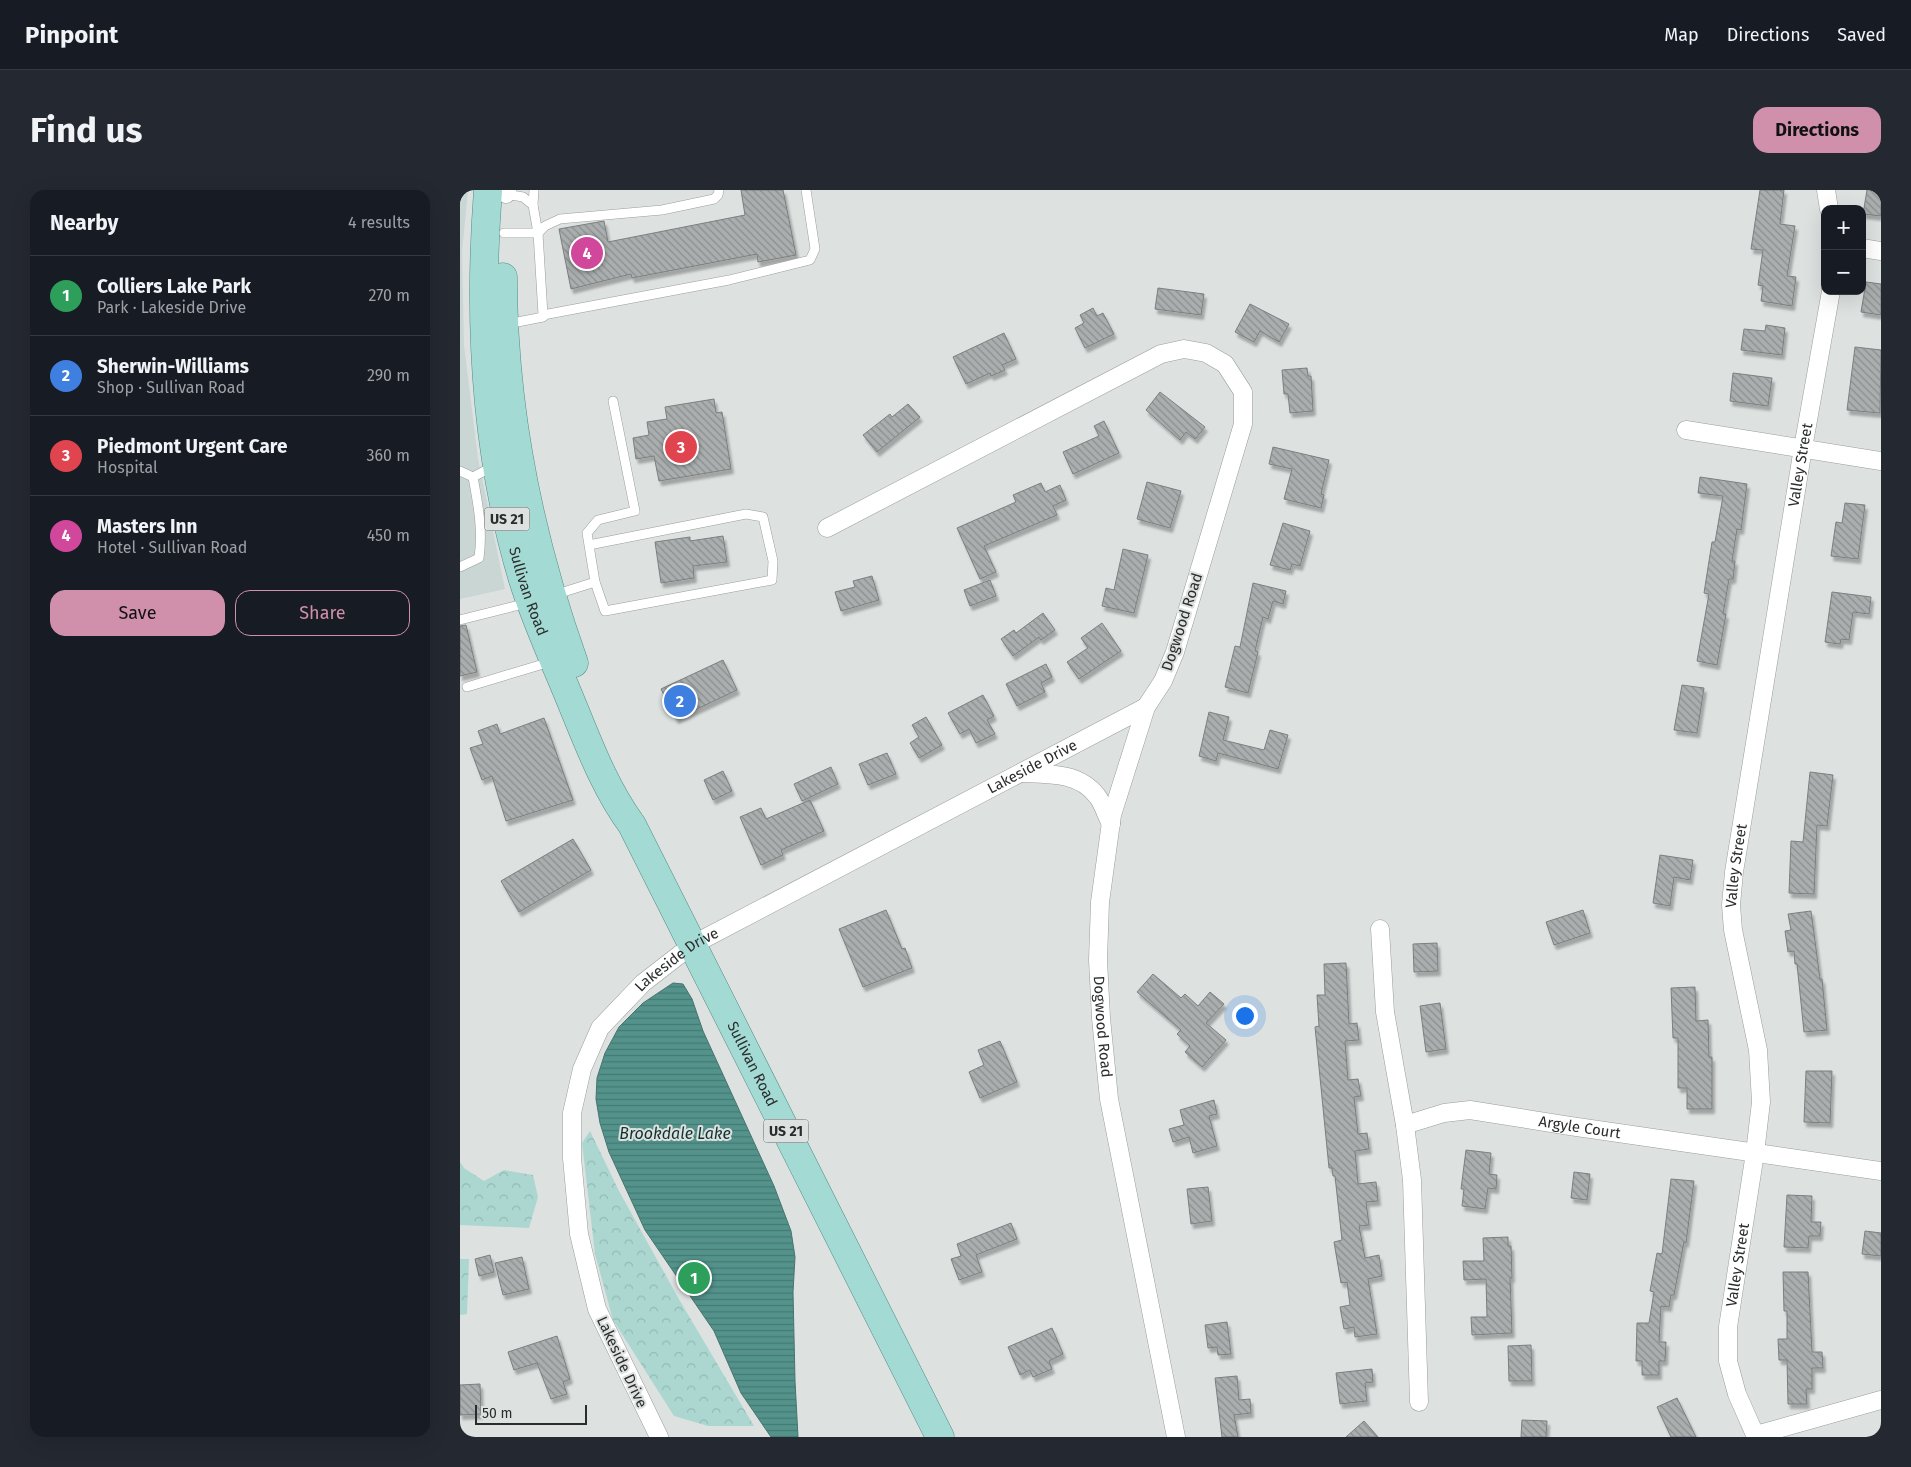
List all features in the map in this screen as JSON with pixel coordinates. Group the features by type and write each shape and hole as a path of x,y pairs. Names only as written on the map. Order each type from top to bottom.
{"main road":[{"name":"Sullivan Road","path":"502,191 505,324 509,380 520,460 533,528 541,599 554,661 608,784 632,825 940,1437"},
{"name":"Sullivan Road","path":"502,191 484,254 486,372 484,471 511,534 580,681 622,791 632,825"}],"street":[{"path":"1826,190 1828,205"},
{"path":"1866,248 1881,250"},
{"name":"Valley Street","path":"1756,1436 1737,1394 1728,1361 1728,1327 1761,1102 1758,1050 1733,930 1731,905 1736,862 1802,448 1829,295"},
{"name":"Dogwood Road","path":"827,528 1161,354 1184,349 1206,353 1225,364 1243,392 1243,424 1175,652 1163,681 1146,707 1112,815 1100,902 1098,960 1101,1018 1109,1099 1176,1437"},
{"path":"1686,430 1881,461"},
{"name":"Lakeside Drive","path":"659,1437 597,1309 579,1234 572,1158 572,1113 582,1069 600,1028 643,983 692,945 1146,707"},
{"path":"1020,773 1058,774 1082,783 1097,795 1110,824"},
{"path":"1380,929 1384,1012 1405,1125 1412,1180 1419,1402"},
{"name":"Argyle Court","path":"1405,1125 1444,1113 1470,1110 1881,1171"},
{"path":"1756,1436 1881,1400"}],"lane":[{"path":"534,190 533,205 538,233 544,315"},
{"path":"504,233 538,233 544,226 560,219 662,210 714,199 718,196 719,190"},
{"path":"505,324 729,280 810,260 815,249 806,190"},
{"path":"502,191 524,198 533,205"},
{"path":"589,545 746,514 763,517 773,561 772,580 605,611 594,582 589,545 588,533 598,520 635,511 613,401"},
{"path":"460,471 484,471 482,541 479,558 460,568"},
{"path":"460,620 541,599 594,582"},
{"path":"466,687 554,661"}],"shaded area":[{"path":"460,190 468,190 462,252 464,345 478,459 505,589 460,599"}],"green space":[{"path":"590,1131 619,1191 680,1301 754,1426 708,1426 674,1416 613,1320 595,1254 582,1143"},
{"path":"460,1162 464,1168 484,1181 504,1170 533,1175 538,1197 529,1228 460,1225"},
{"path":"460,1259 469,1259 467,1314 460,1315"}],"water":[{"name":"Brookdale Lake","path":"673,983 683,984 692,999 703,1031 774,1186 791,1231 795,1257 793,1292 798,1437 771,1437 741,1393 714,1331 645,1230 609,1152 600,1123 596,1099 597,1078 605,1053 619,1027 643,1003"}],"building":[{"path":"741,190 783,190 796,255 758,262 757,254 632,278 631,274 571,289 559,229 604,221 608,242 745,215"},
{"path":"1760,190 1784,190 1780,224 1795,226 1787,276 1796,277 1792,306 1761,301 1763,286 1758,285 1763,250 1751,249"},
{"path":"1867,190 1881,190 1881,216 1866,214 1864,205"},
{"path":"1866,282 1881,284 1881,315 1861,312 1864,295 1866,295"},
{"path":"1158,288 1204,294 1201,315 1155,309"},
{"path":"1250,304 1289,324 1279,342 1260,331 1254,342 1235,332"},
{"path":"1093,308 1097,316 1103,313 1114,334 1085,348 1075,328 1084,323 1080,315"},
{"path":"1766,325 1785,328 1782,355 1741,350 1744,329 1765,331"},
{"path":"1004,333 1016,359 1002,365 1005,370 991,376 990,373 966,384 953,357"},
{"path":"1855,347 1881,350 1880,413 1847,410"},
{"path":"1307,368 1308,376 1311,376 1313,411 1290,413 1288,394 1284,394 1282,370"},
{"path":"1733,373 1772,378 1768,406 1730,401"},
{"path":"1160,392 1205,427 1195,439 1186,432 1180,440 1146,410"},
{"path":"714,399 716,413 722,412 731,469 659,481 654,456 636,459 633,438 649,435 647,422 667,419 665,407"},
{"path":"908,404 920,417 877,452 863,435 890,414 892,417"},
{"path":"1104,421 1119,453 1073,474 1063,452 1099,436 1094,426"},
{"path":"1273,447 1329,460 1321,494 1324,495 1321,508 1284,499 1292,469 1269,464"},
{"path":"1700,477 1747,484 1741,530 1737,529 1732,561 1735,561 1733,579 1729,579 1723,614 1726,614 1717,665 1697,661 1709,594 1704,593 1712,542 1715,542 1723,496 1698,493"},
{"path":"1147,482 1181,491 1170,528 1137,519"},
{"path":"1041,483 1045,492 1060,485 1066,500 1053,506 1057,515 984,546 996,572 980,579 957,528 1016,502 1013,495"},
{"path":"1845,503 1865,505 1858,559 1831,556 1836,522 1842,523"},
{"path":"1283,523 1310,531 1300,566 1292,564 1290,570 1270,565"},
{"path":"723,536 727,562 693,566 694,578 661,583 655,542 690,537 690,541"},
{"path":"1123,549 1148,555 1134,613 1102,606 1106,588 1114,590"},
{"path":"872,576 879,600 841,611 835,592 855,587 853,581"},
{"path":"990,580 996,596 970,606 964,590"},
{"path":"1253,583 1286,591 1283,604 1273,601 1268,619 1263,617 1255,651 1258,652 1248,693 1225,687 1235,646 1240,647"},
{"path":"1832,592 1871,597 1869,614 1853,612 1849,640 1841,639 1840,644 1825,642"},
{"path":"1043,613 1055,630 1041,640 1039,637 1013,656 1001,639 1014,630 1016,633"},
{"path":"1102,623 1121,651 1079,679 1067,662 1088,648 1081,638"},
{"path":"466,625 477,672 460,676 460,626"},
{"path":"723,660 737,690 676,719 661,689"},
{"path":"1046,664 1052,677 1041,683 1045,692 1017,706 1006,684"},
{"path":"1682,685 1704,688 1697,733 1674,730"},
{"path":"983,695 994,716 987,720 995,734 976,743 969,729 960,734 948,713"},
{"path":"1209,712 1229,717 1223,740 1264,750 1270,730 1288,735 1278,769 1218,753 1216,761 1199,756"},
{"path":"926,717 942,745 919,758 910,743 919,737 912,725"},
{"path":"544,718 573,800 506,821 492,776 482,780 470,748 483,744 478,731 497,724 500,734"},
{"path":"887,753 896,774 868,785 859,764"},
{"path":"831,767 838,784 802,801 794,784"},
{"path":"723,771 732,791 713,800 704,780"},
{"path":"1810,772 1833,775 1827,826 1817,825 1814,894 1789,893 1791,841 1803,842"},
{"path":"810,800 824,831 781,850 783,855 761,865 740,817 761,808 766,819"},
{"path":"573,839 591,870 519,912 501,881"},
{"path":"1660,855 1693,860 1690,880 1674,877 1670,906 1653,903"},
{"path":"886,910 902,949 905,948 912,968 863,987 839,929"},
{"path":"1583,910 1590,933 1554,945 1546,922"},
{"path":"1811,911 1820,979 1822,979 1827,1030 1804,1032 1797,964 1795,964 1794,951 1788,952 1785,931 1791,930 1788,914"},
{"path":"1437,943 1438,971 1414,972 1413,944"},
{"path":"1346,963 1349,1024 1357,1023 1359,1040 1345,1041 1348,1080 1358,1079 1361,1096 1354,1097 1358,1134 1367,1133 1369,1149 1355,1151 1358,1184 1376,1182 1378,1201 1366,1202 1369,1225 1359,1226 1365,1258 1379,1255 1382,1276 1368,1279 1377,1334 1355,1337 1354,1327 1344,1329 1340,1307 1350,1305 1347,1282 1341,1283 1334,1242 1342,1240 1335,1176 1333,1176 1332,1168 1329,1168 1315,1027 1319,1026 1317,995 1325,995 1324,964"},
{"path":"1153,974 1181,998 1185,994 1198,1006 1210,992 1224,1004 1206,1023 1226,1040 1202,1067 1185,1052 1190,1046 1177,1034 1181,1030 1137,992"},
{"path":"1695,987 1696,1021 1708,1020 1709,1057 1712,1057 1712,1109 1687,1109 1687,1088 1678,1088 1678,1038 1673,1038 1671,988"},
{"path":"1440,1003 1446,1049 1426,1052 1420,1006"},
{"path":"1000,1041 1017,1082 980,1098 969,1072 984,1065 978,1050"},
{"path":"1806,1071 1832,1071 1830,1123 1804,1122"},
{"path":"1214,1100 1217,1114 1209,1116 1217,1146 1193,1153 1189,1137 1173,1142 1169,1129 1184,1125 1180,1110"},
{"path":"1466,1150 1491,1153 1489,1174 1497,1175 1496,1189 1488,1188 1485,1209 1462,1206 1464,1189 1461,1189"},
{"path":"1574,1172 1590,1174 1587,1200 1571,1198"},
{"path":"1671,1179 1694,1181 1686,1243 1684,1242 1674,1295 1671,1295 1669,1307 1661,1306 1659,1342 1666,1342 1665,1361 1659,1361 1659,1375 1642,1375 1642,1361 1636,1361 1637,1323 1649,1323 1654,1292 1650,1291 1657,1253 1662,1254"},
{"path":"1208,1187 1212,1221 1191,1224 1187,1189"},
{"path":"1787,1195 1812,1196 1811,1222 1821,1222 1820,1236 1809,1236 1808,1248 1784,1247"},
{"path":"1011,1223 1017,1239 976,1255 982,1272 959,1280 951,1259 961,1256 957,1244"},
{"path":"1865,1231 1881,1233 1881,1256 1862,1254"},
{"path":"1508,1237 1508,1246 1511,1246 1512,1333 1472,1335 1471,1317 1487,1317 1486,1279 1464,1280 1463,1261 1484,1261 1483,1238"},
{"path":"490,1255 494,1272 479,1276 475,1259"},
{"path":"522,1257 529,1289 503,1295 495,1263"},
{"path":"1783,1272 1808,1272 1812,1352 1822,1352 1823,1368 1812,1368 1812,1389 1806,1389 1807,1404 1788,1404 1787,1360 1779,1360 1778,1339 1787,1339 1787,1311 1784,1311"},
{"path":"1227,1322 1231,1354 1218,1355 1217,1347 1208,1348 1205,1325"},
{"path":"1052,1328 1063,1354 1049,1361 1052,1369 1033,1377 1030,1370 1020,1375 1008,1347"},
{"path":"557,1336 570,1379 563,1382 567,1394 551,1399 537,1363 514,1370 508,1352"},
{"path":"1531,1345 1532,1381 1509,1381 1508,1346"},
{"path":"1372,1369 1373,1382 1365,1383 1367,1401 1340,1404 1336,1373"},
{"path":"1237,1376 1239,1400 1250,1399 1251,1413 1234,1415 1238,1437 1222,1437 1215,1378"},
{"path":"480,1384 481,1414 460,1415 460,1385"},
{"path":"1677,1398 1696,1437 1671,1437 1657,1407"},
{"path":"1522,1420 1547,1421 1546,1437 1521,1437"},
{"path":"1364,1421 1378,1437 1346,1437"}],"place":[{"name":"Masters Inn","path":"587,253"},
{"name":"Piedmont Urgent Care","path":"681,447"},
{"name":"Sherwin-Williams","path":"680,701"},
{"name":"Colliers Lake Park","path":"694,1278"}]}
